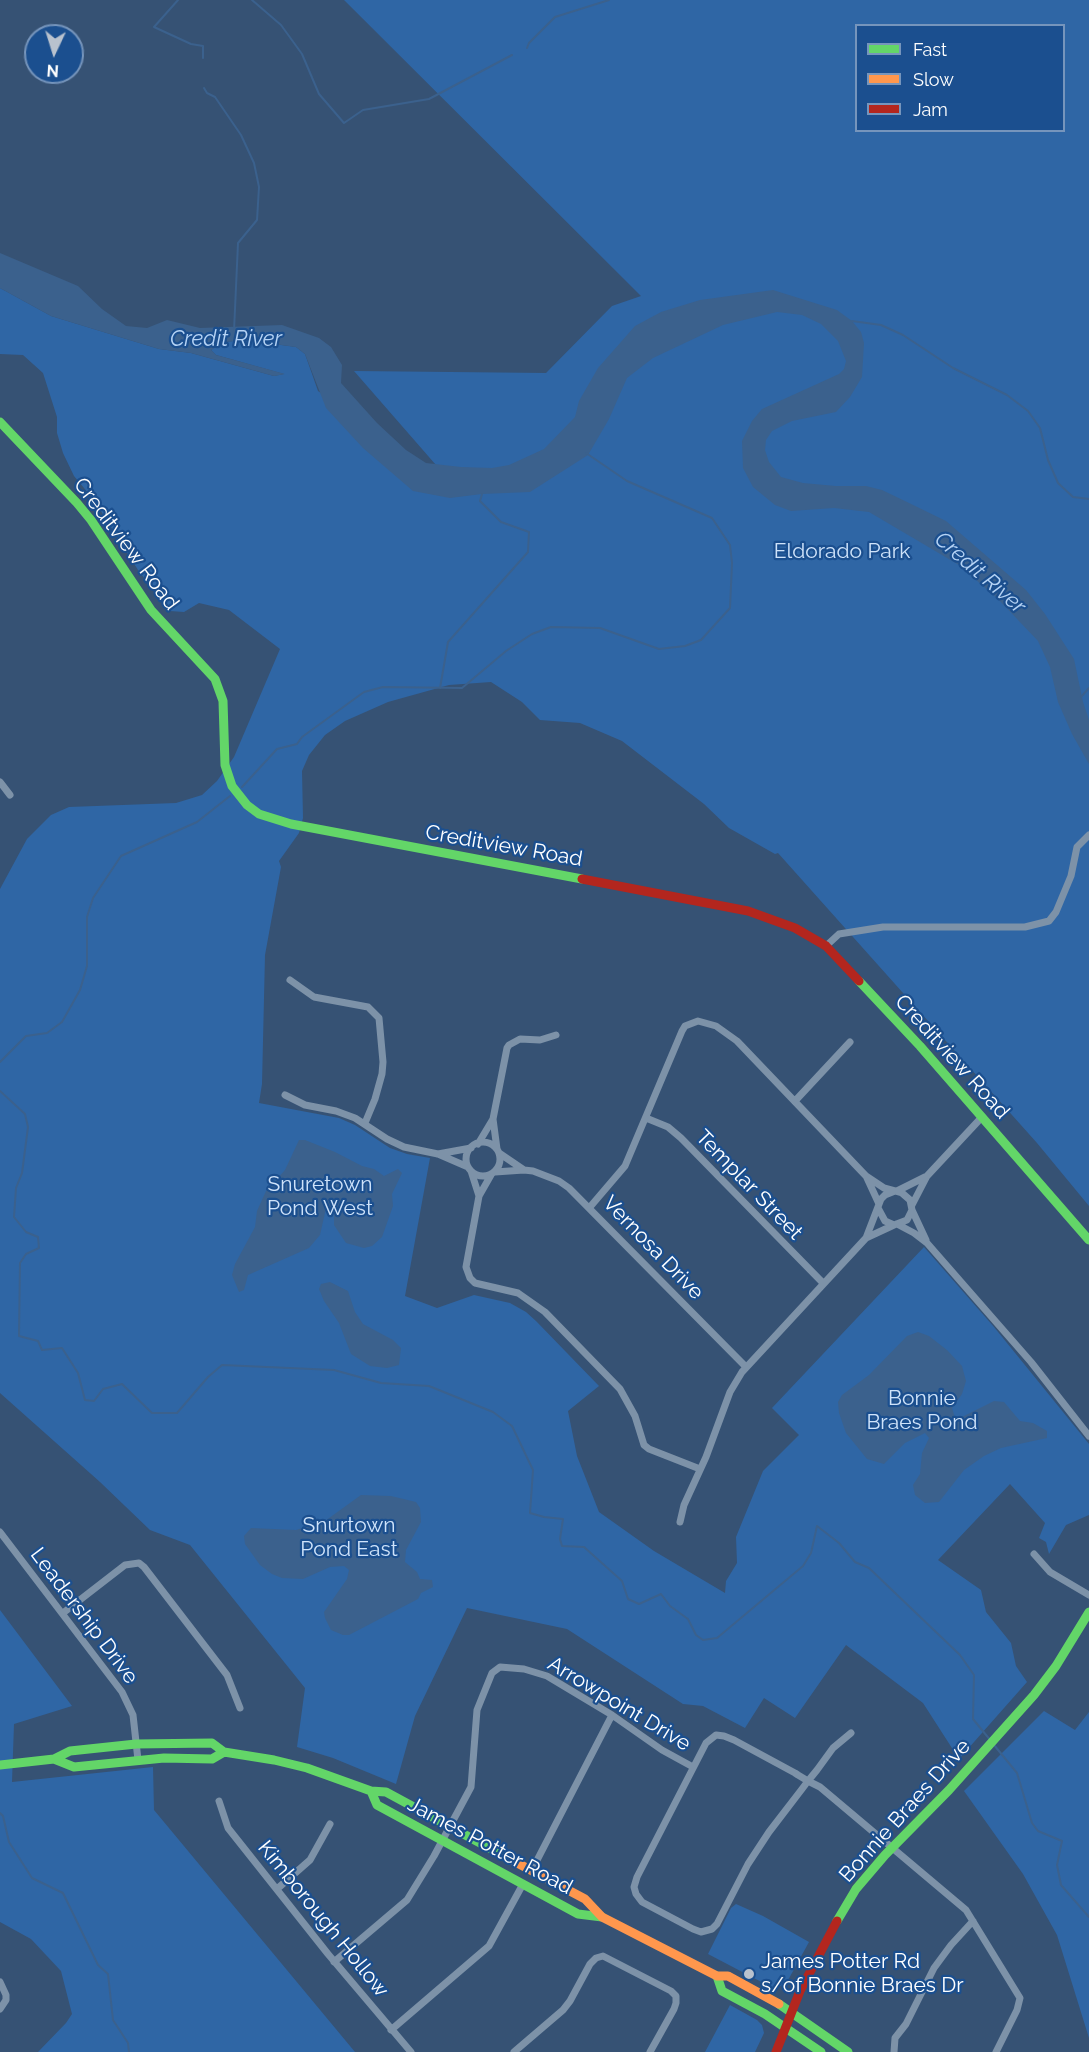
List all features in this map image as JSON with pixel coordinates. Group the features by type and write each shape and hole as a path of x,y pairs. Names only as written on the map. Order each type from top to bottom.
{"street":[{"name":"Creditview Road","path":"0,422 77,502 151,610 215,679 223,701 225,765 228,775 238,796 259,814 291,824 711,903 748,911 795,928 826,946 921,1046 1089,1240"},
{"path":"0,782 10,795"},
{"path":"826,946 839,934 883,927 1025,927 1049,921 1056,912 1071,876 1077,847 1089,835"},
{"path":"290,981 314,997 368,1006 377,1015 380,1022 382,1074 365,1123"},
{"path":"590,1207 625,1166 682,1031 685,1026 698,1022 716,1026 728,1034 866,1176 884,1188 907,1196 927,1243"},
{"path":"556,1035 540,1040 520,1039 507,1048 493,1119 500,1163 479,1196 466,1267 470,1278 475,1282 518,1293 545,1312 620,1389 633,1410 644,1445 700,1469"},
{"path":"795,1101 850,1042"},
{"path":"285,1095 305,1105 336,1111 365,1123 395,1143 438,1154 480,1176 493,1173"},
{"path":"680,1522 684,1505 730,1392 746,1367 866,1238 907,1220 927,1176 982,1117"},
{"name":"Templar Street","path":"646,1118 668,1127 681,1138 823,1283"},
{"path":"479,1196 467,1157 493,1119"},
{"path":"438,1154 488,1143 498,1151"},
{"name":"Vernosa Drive","path":"498,1151 524,1170"},
{"name":"Vernosa Drive","path":"493,1173 524,1170 543,1174 559,1181 590,1207 746,1367"},
{"path":"866,1176 879,1206 881,1217 889,1223 915,1233 927,1243 1023,1353 1089,1436"},
{"path":"866,1238 885,1195 927,1176"},
{"name":"Leadership Drive","path":"0,1532 113,1679 127,1701 133,1715 138,1760"},
{"path":"1034,1554 1050,1572 1089,1595"},
{"path":"63,1613 125,1565 139,1563 227,1675 240,1708"},
{"name":"Bonnie Braes Drive","path":"776,2052 820,1950 862,1881 892,1847 949,1790 1034,1695 1056,1666 1089,1612"},
{"name":"Arrowpoint Drive","path":"334,1962 407,1900 443,1840 471,1787 477,1710 495,1669 511,1666 542,1673 612,1715 662,1750 693,1767"},
{"path":"532,1870 612,1715"},
{"path":"851,1732 833,1748 808,1781 769,1832 748,1864 717,1924 712,1929 699,1932 642,1902 636,1894 634,1887 637,1877 706,1743 716,1735 724,1736 808,1781 828,1793 958,1903 973,1921 1020,1998 1017,2010 996,2052"},
{"name":"James Potter Road","path":"0,1765 54,1759 70,1751 136,1744 212,1743 224,1752 307,1768 371,1791 386,1792 585,1899 602,1917 717,1976 728,1976 792,2012 848,2052"},
{"name":"James Potter Road","path":"54,1759 74,1767 164,1758 212,1759 224,1752"},
{"name":"James Potter Road","path":"371,1791 377,1805 578,1914 602,1917"},
{"name":"Kimborough Hollow","path":"219,1801 228,1828 334,1962 411,2052"},
{"path":"277,1889 310,1860 330,1824"},
{"path":"391,2030 485,1950 496,1936 524,1884"},
{"path":"894,2052 895,2038 906,2024 934,1968 973,1921"},
{"path":"514,2052 563,2010 590,1964 596,1958 603,1956 671,1991 676,1996 674,2009 650,2052"},
{"name":"James Potter Road","path":"717,1976 722,1991 786,2028 821,2052"},
{"path":"0,1982 6,1995 6,2000 0,2009"}],"green space":[{"path":"344,0 1089,0 1089,1206 1037,1143 778,853 775,854 729,828 704,804 622,741 580,723 540,720 522,702 491,682 449,685 388,702 345,721 325,735 309,755 302,771 303,818 299,833 279,861 281,867 265,955 262,1084 259,1103 339,1118 355,1125 390,1148 430,1158 405,1296 437,1308 474,1295 510,1303 536,1321 599,1386 568,1411 577,1456 599,1512 654,1551 725,1593 726,1581 737,1563 736,1537 763,1471 799,1435 772,1408 924,1247 994,1327 1089,1444 1089,1515 1066,1525 1049,1554 1046,1542 1039,1538 1045,1523 1010,1484 938,1560 981,1590 986,1612 1011,1643 1016,1666 1027,1682 959,1759 923,1703 846,1645 795,1718 764,1698 745,1728 703,1706 683,1704 567,1629 467,1608 415,1716 396,1784 333,1758 297,1747 305,1688 190,1545 150,1530 0,1393 0,889 27,839 51,815 69,807 176,803 202,795 217,781 234,757 280,649 229,610 199,603 184,612 170,611 138,570 94,500 74,476 63,453 57,433 57,417 43,373 23,355 0,354 0,288 51,316 159,349 191,353 274,376 284,374 216,355 211,350 223,342 245,340 296,347 305,354 318,391 463,496 354,371 546,373 612,306 641,296"},
{"path":"0,1610 72,1706 14,1724 12,1782 153,1767 154,1810 355,2052 38,2052 72,2014 61,1971 31,1939 0,1922"},
{"path":"1044,1711 1075,1730 1089,1712 1089,2038 1057,1935 1023,1874 964,1791"},
{"path":"736,1904 763,1916 809,1942 787,1982 781,1986 771,1987 708,1954 731,1908"},
{"path":"730,2005 762,2025 764,2033 755,2052 705,2052"}],"water":[{"name":"Credit River","path":"0,253 78,286 102,309 126,326 147,328 167,320 200,328 282,325 319,338 331,347 342,365 341,383 377,423 406,450 426,463 461,467 492,468 509,465 544,449 575,417 579,401 598,368 635,326 661,312 700,300 773,290 837,310 852,321 861,332 864,343 862,377 850,397 836,412 792,421 772,431 766,440 765,450 769,462 781,477 803,483 866,486 882,490 946,521 1026,590 1045,614 1074,659 1089,720 1089,764 1058,702 1050,667 1038,641 998,599 959,565 869,512 834,508 791,511 775,505 753,487 743,468 742,441 752,421 762,409 839,374 844,369 846,361 838,341 821,324 802,315 777,312 723,325 653,358 627,378 609,419 588,455 530,492 450,498 413,491 363,448 326,408 305,354 296,347 245,340 223,342 211,350 216,355 285,374 274,376 191,353 159,349 51,316 0,288"},
{"path":"299,1140 305,1140 335,1152 362,1166 374,1169 384,1176 398,1169 402,1173 392,1194 393,1206 382,1237 372,1246 364,1248 346,1243 334,1225 334,1209 326,1208 320,1235 309,1248 248,1275 244,1290 239,1292 232,1275 235,1264 255,1227 257,1211 266,1191 285,1170"},
{"path":"330,1282 348,1291 355,1312 363,1324 393,1340 401,1348 399,1365 387,1368 370,1366 351,1354 339,1323 319,1289 321,1284"},
{"path":"918,1332 929,1336 962,1366 966,1381 962,1394 952,1408 955,1418 960,1418 994,1401 1004,1402 1020,1421 1033,1423 1047,1431 1047,1438 1001,1448 984,1456 964,1470 939,1502 925,1503 915,1495 913,1485 920,1474 922,1453 929,1438 925,1433 905,1443 884,1464 867,1459 846,1433 839,1413 838,1402 842,1395 869,1375 907,1336"},
{"path":"361,1495 391,1496 416,1502 420,1508 421,1522 406,1550 405,1562 417,1572 420,1579 432,1580 433,1587 421,1593 418,1599 349,1635 343,1635 331,1630 324,1612 347,1579 349,1570 344,1566 330,1567 303,1579 282,1578 260,1565 245,1544 244,1536 251,1528 296,1530 325,1521"}],"waterway":[{"path":"178,0 154,27 191,44 203,46 203,58"},
{"path":"252,0 281,25 302,54 319,94 344,123 363,110 429,99 512,55"},
{"path":"527,48 529,43 555,17 609,0"},
{"path":"204,88 207,93 215,97 241,135 254,163 259,187 257,220 238,243 234,331"},
{"path":"852,321 881,325 903,335 953,368 1007,395 1028,411 1040,428 1048,460 1058,483 1073,497 1089,499"},
{"path":"242,787 277,749 297,744 302,737 364,692 383,687 462,688 506,651 532,634 551,627 600,628 659,649 685,646 701,640 730,608 732,563 730,545 712,518 627,481 586,453"},
{"path":"440,688 448,642 528,552 529,532 501,522 480,501 482,494"},
{"path":"1081,697 1089,688"},
{"path":"0,1062 26,1036 47,1033 62,1022 80,990 87,966 87,917 93,898 121,856 197,822 230,796"},
{"path":"0,1091 25,1114 28,1127 22,1173 16,1188 14,1217 26,1232 38,1237 39,1248 26,1254 20,1263 19,1336 38,1341 42,1350 62,1348 78,1373 85,1400 94,1401 103,1389 122,1384 152,1413 177,1413 208,1377 222,1365 334,1370 381,1383 429,1386 493,1412 512,1426 533,1470 530,1513 563,1519 560,1539 562,1546 584,1547 622,1581 628,1599 639,1604 661,1594 670,1606 688,1619 696,1635 703,1640 717,1638 803,1566 811,1553 817,1526 839,1543 855,1562 869,1568 960,1655 974,1675 973,1719 991,1741"},
{"path":"994,1745 1017,1773 1032,1823 1038,1831 1062,1841 1057,1865 1061,1885 1089,1917"},
{"path":"0,1813 3,1816 9,1842 32,1878 63,1893 98,1965 108,1974 113,2020 128,2043 129,2052"}],"traffic: fast":[{"path":"0,422 77,503 91,520 151,610 215,679 223,701 225,765 232,786 247,805 259,814 291,824 582,879"},
{"path":"859,981 920,1046 1089,1240"},
{"path":"837,1921 856,1889 885,1855 949,1790 1034,1695 1056,1666 1089,1612"},
{"path":"0,1765 54,1759 70,1751 136,1744 212,1743 224,1752 307,1768 371,1791 386,1792 506,1857"},
{"path":"54,1759 74,1767 164,1758 212,1759 224,1752"},
{"path":"371,1791 377,1805 578,1914 602,1917"},
{"path":"717,1976 722,1991 765,2014 821,2052"},
{"path":"779,2004 848,2052"}],"traffic: slow":[{"path":"506,1857 585,1899 602,1917 717,1976 728,1976 779,2004"}],"traffic: jam":[{"path":"582,879 748,911 795,928 826,946 859,981"},
{"path":"776,2052 800,1991 837,1921"}],"place":[{"name":"James Potter Rd s/of Bonnie Braes Dr","path":"749,1974"}],"park label":[{"name":"Eldorado Park","path":"842,552"},
{"name":"Snuretown Pond West","path":"320,1197"},
{"name":"Bonnie Braes Pond","path":"922,1411"},
{"name":"Snurtown Pond East","path":"349,1538"}]}
